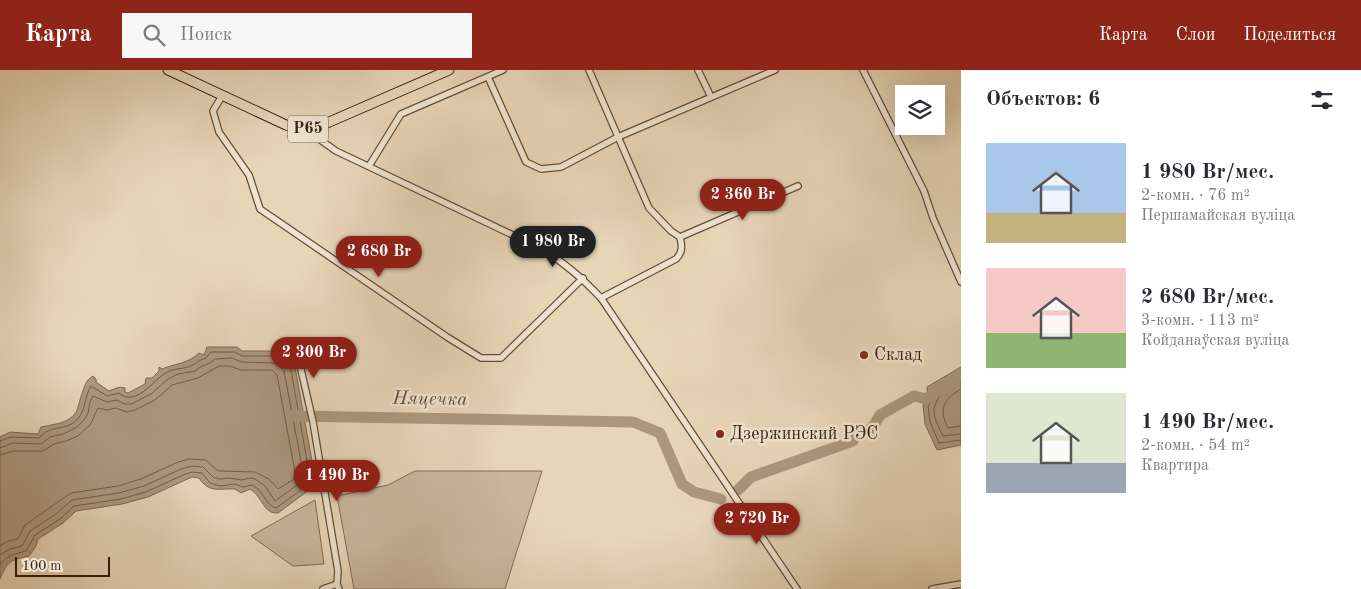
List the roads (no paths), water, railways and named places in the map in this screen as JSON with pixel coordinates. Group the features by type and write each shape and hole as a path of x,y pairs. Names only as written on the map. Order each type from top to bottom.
{"main road":[{"name":"Р65","path":"168,70 286,125 305,130 320,126 449,70"}],"street":[{"path":"369,166 401,114 503,70"},
{"path":"589,70 649,208 671,231 680,237"},
{"path":"698,70 711,97"},
{"path":"488,77 526,162 541,169 561,167 618,137 775,70"},
{"path":"863,70 924,192 933,218 961,282"},
{"path":"222,96 214,111 219,132 249,175 260,209 439,332 482,358 501,358 582,278"},
{"path":"305,130 336,151 538,247 563,262 582,278 601,298 798,589"},
{"path":"680,237 798,186"},
{"path":"601,298 676,258 681,254 680,237"},
{"path":"297,352 310,410 338,571 338,586 323,589"},
{"path":"932,589 961,584"}],"water":[{"path":"207,347 237,347 242,351 284,351 295,367 314,472 313,484 309,490 278,513 273,513 266,508 258,496 250,489 241,493 235,489 215,489 207,486 199,478 192,477 148,497 122,504 76,511 63,523 38,539 36,546 29,556 17,559 7,565 0,579 0,437 10,432 38,434 41,427 68,420 76,412 86,384 93,376 96,382 109,391 123,387 125,392 128,393 145,384 146,378 152,378 159,371 159,367 162,369 186,361 199,353 204,355"},
{"path":"961,367 961,445 937,450 925,424 923,405 928,397 927,387"}],"waterway":[{"name":"Няцечка","path":"738,490 751,477 853,441 855,437 873,427 880,415 914,396 926,399 961,374"},
{"name":"Няцечка","path":"291,416 633,422 660,433 682,484 694,492 721,499"}],"place":[{"name":"Склад","path":"864,355"},
{"name":"Дзержинский РЭС","path":"720,434"}]}
